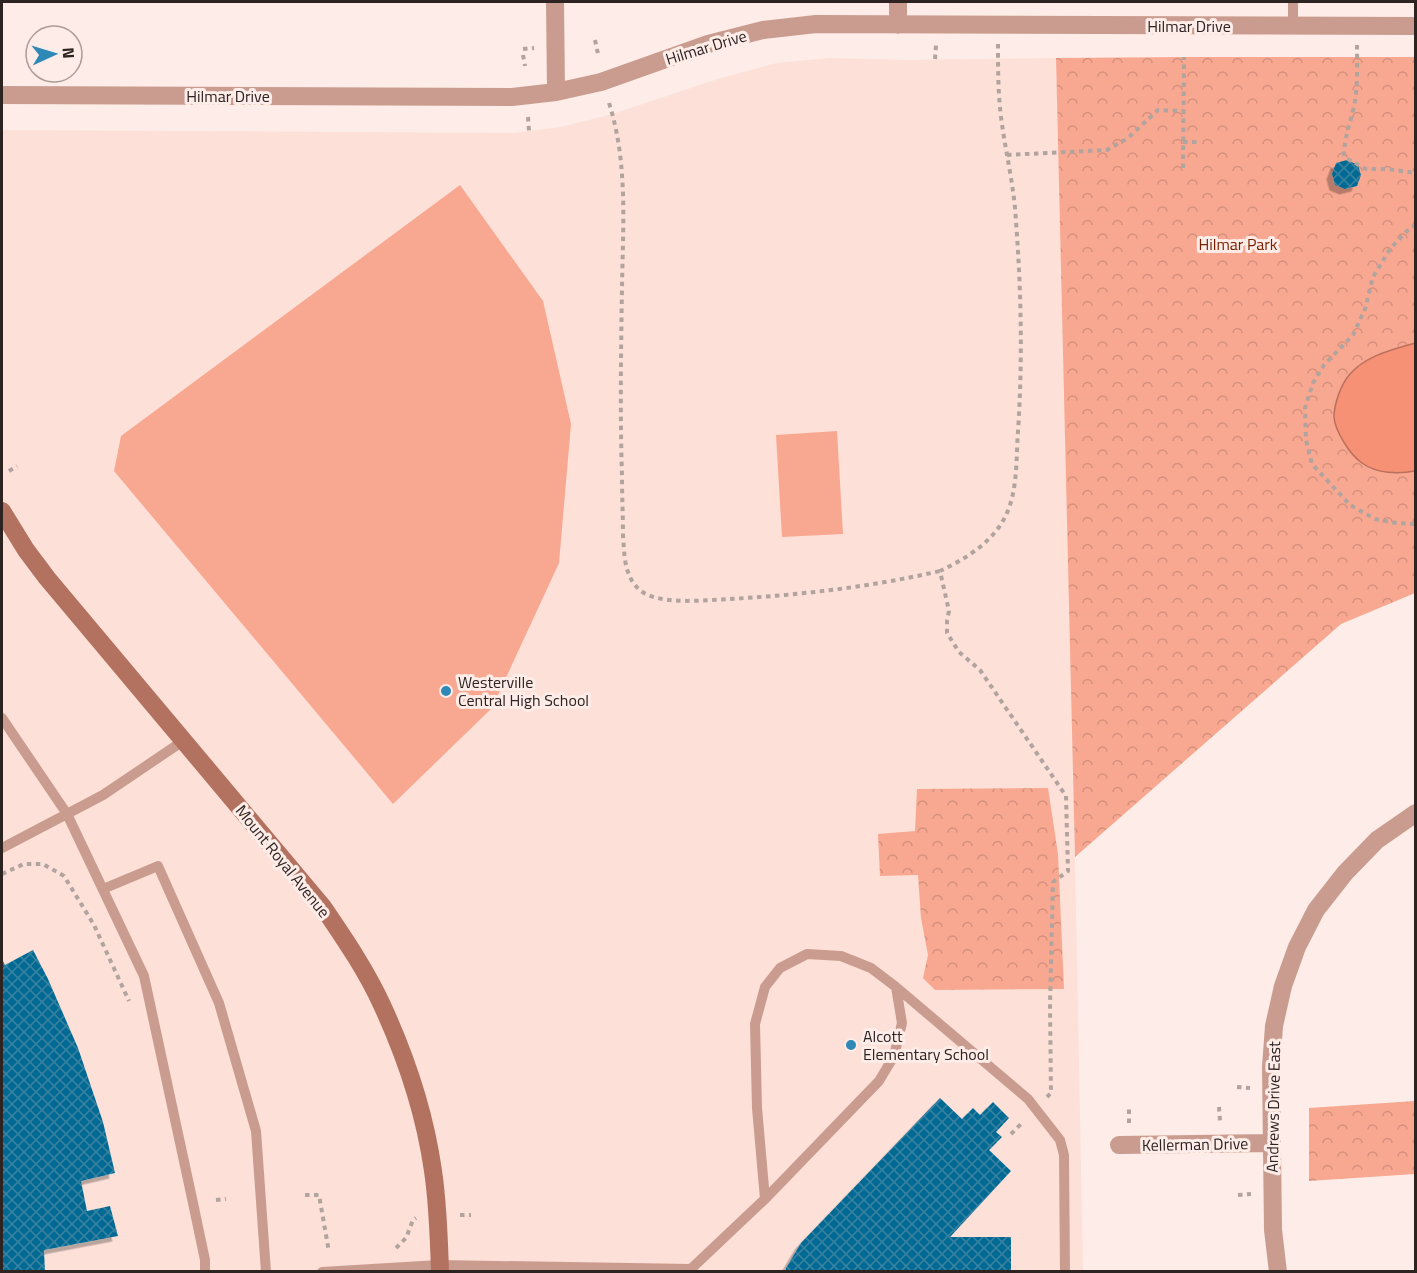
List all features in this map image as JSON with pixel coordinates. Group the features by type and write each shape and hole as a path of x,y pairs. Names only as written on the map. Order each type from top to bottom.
{"street":[{"path":"555,2 556,92"},
{"path":"898,2 898,25"},
{"name":"Hilmar Drive","path":"2,95 512,97 556,92 601,82 708,44 763,30 816,24 1416,27"},
{"name":"Mount Royal Avenue","path":"2,511 26,550 47,578 323,907 352,950 381,1004 405,1061 423,1120 433,1170 440,1268"},
{"name":"Andrews Drive East","path":"1278,1272 1273,1230 1271,1067 1274,1026 1283,986 1297,947 1316,910 1345,873 1377,840 1416,813"},
{"name":"Kellerman Drive","path":"1119,1145 1271,1143"}],"lane":[{"path":"1293,2 1293,26"},
{"path":"2,718 67,814 144,976 205,1260 205,1272"},
{"path":"2,848 103,795 183,741"},
{"path":"102,889 158,866 219,1003 256,1131 266,1272"},
{"path":"765,1199 757,1108 755,1024 765,987 780,968 807,954 841,956 871,968 896,987 1028,1099 1060,1140 1064,1155 1065,1272"},
{"path":"322,1272 440,1268 691,1270 765,1199 879,1081 894,1056 902,1023 896,987"}],"path":[{"path":"608,98 618,136 623,214 620,388 623,518 627,571 634,584 643,592 654,597 669,600 705,600 825,591 915,577 940,571 976,551 992,536 1005,517 1013,494 1021,382 1022,313 1014,205 998,80 998,25"},
{"path":"595,40 598,54"},
{"path":"1356,41 1354,105 1345,136 1344,157 1366,169 1416,173"},
{"path":"525,66 523,52 535,48"},
{"path":"1183,168 1185,57"},
{"path":"1007,155 1107,150 1128,138 1158,110 1184,111"},
{"path":"527,113 529,131"},
{"path":"1183,142 1198,142"},
{"path":"1416,225 1410,228 1390,249 1373,277 1365,309 1353,335 1324,365 1313,384 1305,408 1306,440 1312,464 1350,505 1375,519 1416,524"},
{"path":"9,471 17,466"},
{"path":"940,571 949,611 946,620 947,633 959,652 980,670 1066,796 1068,871 1053,882 1050,1004 1051,1093 1011,1134"},
{"path":"2,874 24,864 43,864 64,876 94,925 132,1008"},
{"path":"1237,1087 1250,1088"},
{"path":"1219,1107 1220,1121"},
{"path":"1238,1195 1251,1194"},
{"path":"305,1195 319,1195 328,1252 335,1254"},
{"path":"216,1200 226,1199"},
{"path":"460,1215 471,1215"},
{"path":"388,1251 395,1249 406,1238 412,1220 416,1217"}],"shaded area":[{"name":"Westerville Central High School","path":"830,58 908,60 1056,58 1069,559 1083,1271 2,1272 2,130 514,133 561,127 613,114 718,79 777,63"},
{"path":"1415,343 1415,471 1395,473 1368,467 1348,449 1335,423 1334,412 1341,389 1350,374 1364,362 1380,354"}],"green space":[{"name":"Hilmar Park","path":"1416,57 1415,593 1341,624 1075,857 1056,58"},
{"path":"460,185 543,301 571,424 559,563 492,708 393,804 114,471 121,436"},
{"path":"837,431 843,534 782,537 776,435"},
{"path":"1048,788 1058,854 1064,989 935,990 923,978 928,955 921,918 918,875 880,876 878,834 915,831 917,789"},
{"path":"1415,1101 1415,1174 1309,1181 1309,1108"}],"building":[{"path":"1347,160 1358,165 1361,175 1357,186 1345,189 1335,185 1332,174 1336,163"},
{"path":"33,950 78,1048 103,1122 115,1173 81,1181 87,1211 110,1206 118,1236 44,1250 45,1272 2,1272 2,959 5,965"},
{"name":"Alcott Elementary School","path":"940,1098 962,1119 973,1108 980,1115 993,1102 1009,1118 996,1132 1002,1137 989,1150 1011,1171 950,1237 1011,1237 1011,1272 786,1272 786,1268 801,1243"}],"place":[{"name":"Westerville Central High School","path":"446,691"},
{"name":"Alcott Elementary School","path":"851,1045"}]}
